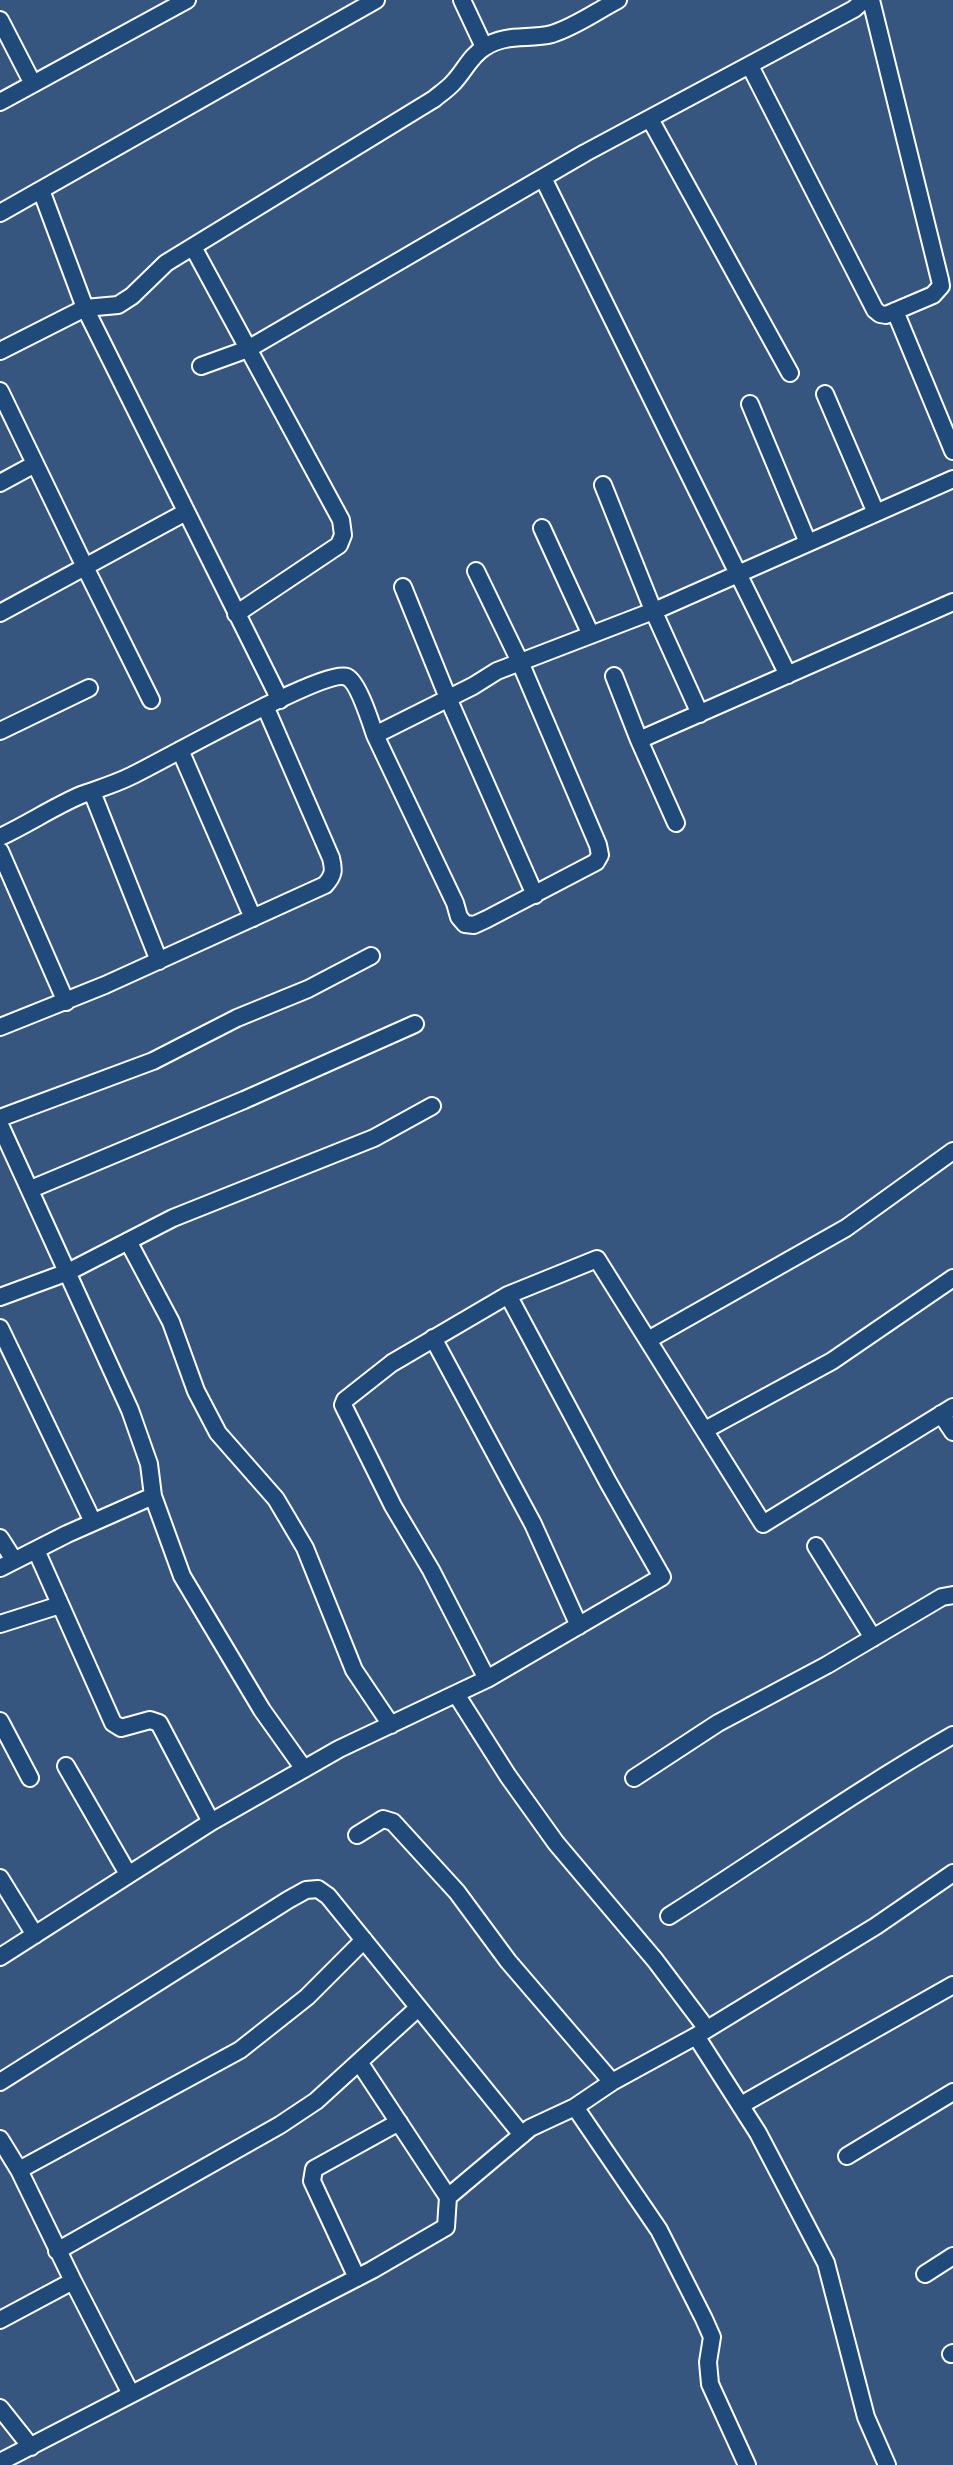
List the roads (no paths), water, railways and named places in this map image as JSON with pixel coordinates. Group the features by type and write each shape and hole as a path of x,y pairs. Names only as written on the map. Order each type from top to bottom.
{"street":[{"path":"0,102 187,0"},
{"path":"0,213 376,0"},
{"path":"462,0 484,47"},
{"path":"0,351 85,308 118,305 132,296 166,263 434,99 452,84 475,55 496,40 555,33 618,0"},
{"path":"201,366 248,349 543,178 854,9 864,0"},
{"path":"750,66 873,306 880,314 895,311 933,294 940,286 940,280 872,0"},
{"path":"0,20 33,84"},
{"path":"650,119 790,373"},
{"path":"543,178 788,675"},
{"path":"0,1027 66,1002 325,885 334,871 331,858 273,703 236,614 85,308 41,190"},
{"path":"193,247 341,520 343,535 339,545 329,554 236,614"},
{"path":"895,311 953,452"},
{"path":"0,391 84,567 152,700"},
{"path":"825,394 876,513"},
{"path":"750,404 808,543"},
{"path":"0,483 35,464"},
{"path":"375,735 497,671 653,610 953,479"},
{"path":"603,485 653,610 700,714"},
{"path":"0,613 186,512"},
{"path":"542,528 591,635"},
{"path":"0,837 92,792 130,777 273,703 338,676 348,678 355,685 375,735 455,902 459,917 465,924 474,925 596,862 600,855 520,662 476,571"},
{"path":"402,587 448,698 535,895"},
{"path":"639,740 953,602"},
{"path":"614,676 639,740 676,823"},
{"path":"0,731 89,688"},
{"path":"180,750 253,918"},
{"path":"92,792 159,961"},
{"path":"0,851 66,1002"},
{"path":"0,1118 153,1061 237,1018 308,989 371,956"},
{"path":"31,1189 244,1100 415,1024"},
{"path":"0,1297 68,1272 173,1218 374,1138 432,1106"},
{"path":"0,1125 31,1189 130,1410 149,1464 153,1496 182,1576 262,1710 304,1769"},
{"path":"648,1340 846,1228 953,1150"},
{"path":"128,1241 171,1322 196,1391 214,1424 252,1474 276,1499 306,1548 354,1670 390,1725"},
{"path":"487,1679 431,1570 393,1506 343,1405 345,1400 392,1363 508,1295 597,1259 763,1524 947,1410 953,1432"},
{"path":"705,1430 832,1361 953,1278"},
{"path":"0,1958 211,1822 339,1749 487,1679 662,1577 608,1482 508,1295"},
{"path":"0,1328 94,1522"},
{"path":"433,1338 533,1524 579,1626"},
{"path":"0,1538 7,1564 153,1496"},
{"path":"816,1546 872,1638"},
{"path":"36,1550 113,1723 122,1728 150,1720 159,1723 211,1822"},
{"path":"634,1778 718,1722 827,1665 942,1597 953,1596"},
{"path":"0,1624 60,1605"},
{"path":"456,1694 508,1776 556,1843 655,1960 702,2032 826,2263 866,2417 887,2465"},
{"path":"0,1721 30,1778"},
{"path":"669,1916 780,1846 883,1775 953,1735"},
{"path":"66,1766 128,1874"},
{"path":"357,1835 383,1819 393,1822 457,1892 508,1961 612,2082"},
{"path":"448,2197 530,2128 575,2107 612,2082 702,2032 876,1926 953,1873"},
{"path":"0,1878 35,1935"},
{"path":"0,2082 306,1890 318,1889 328,1896 522,2136"},
{"path":"19,2170 240,2050 307,1997 364,1940"},
{"path":"741,2105 953,1985"},
{"path":"57,2251 280,2125 316,2101 418,2008"},
{"path":"0,2462 357,2278 446,2228 448,2197 359,2062"},
{"path":"847,2156 953,2092"},
{"path":"575,2107 658,2230 704,2319 712,2337 708,2362 710,2384 747,2465"},
{"path":"357,2278 312,2181 314,2169 399,2122"},
{"path":"0,2139 19,2170 57,2251 132,2394"},
{"path":"925,2274 953,2256"},
{"path":"2,2317 73,2281"},
{"path":"0,2408 31,2446"}]}
